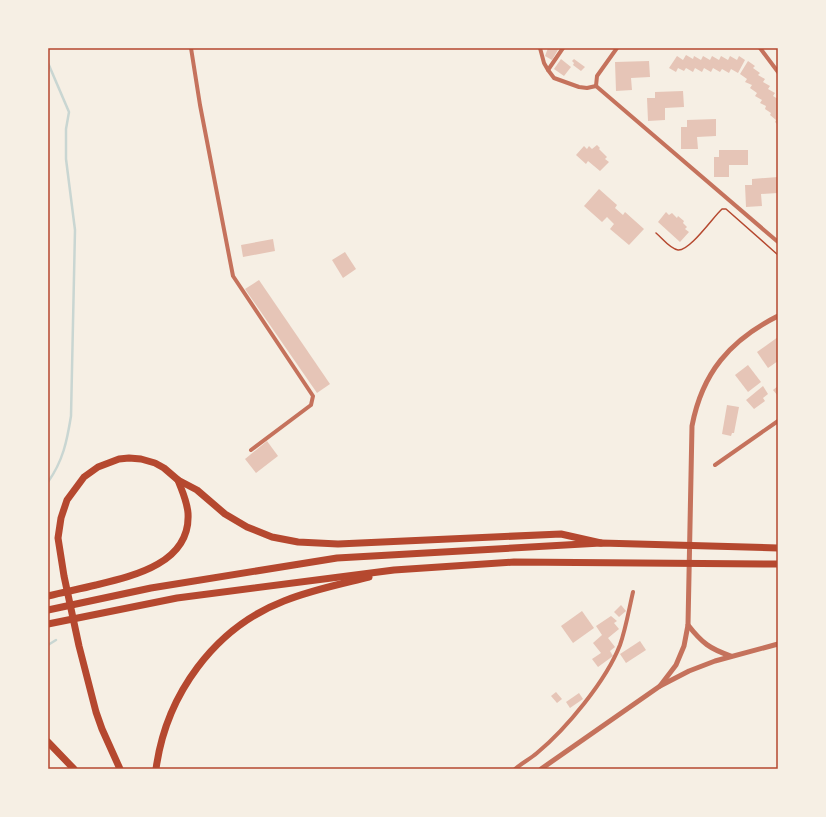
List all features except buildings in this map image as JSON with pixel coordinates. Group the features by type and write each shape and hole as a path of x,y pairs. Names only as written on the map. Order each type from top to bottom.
{"highway":[{"path":"120,769 102,730 96,712 79,646 64,576 58,538 63,510 69,496 77,485 90,472 104,464 119,459 141,459 155,463 164,468 178,480 197,490 225,514 247,527 272,537 298,542 338,544 561,534 601,543"},
{"path":"48,596 130,577 150,569 168,558 178,547 185,534 187,525 187,507 178,480"},
{"path":"48,610 151,588 337,558 601,543 778,548"},
{"path":"48,624 177,598 394,570 514,562 778,564"},
{"path":"156,769 162,740 169,718 178,699 189,678 201,662 225,637 267,608 284,601 394,570"},
{"path":"48,742 74,769"}],"street":[{"path":"191,48 200,104 233,276 313,396 310,405 251,450"},
{"path":"540,48 544,64 554,78 579,87 587,88 596,86"},
{"path":"548,70 563,48"},
{"path":"596,86 597,76 616,48"},
{"path":"760,48 778,72"},
{"path":"596,86 778,242"},
{"path":"660,686 676,665 684,646 688,625 692,426 696,408 703,387 721,359 734,344 751,331 778,316"},
{"path":"715,465 778,421"},
{"path":"515,769 537,753 559,733 610,666 620,645 632,592"},
{"path":"688,625 698,638 710,648 732,657"},
{"path":"541,769 660,686 689,671 714,661 778,644"}],"path":[{"path":"656,232 673,248 680,250 686,247 697,237 722,209 726,209 778,255"}],"waterway":[{"path":"48,63 69,112 66,129 66,159 75,230 71,416 64,450 48,482"},
{"path":"48,645 56,640"}]}
